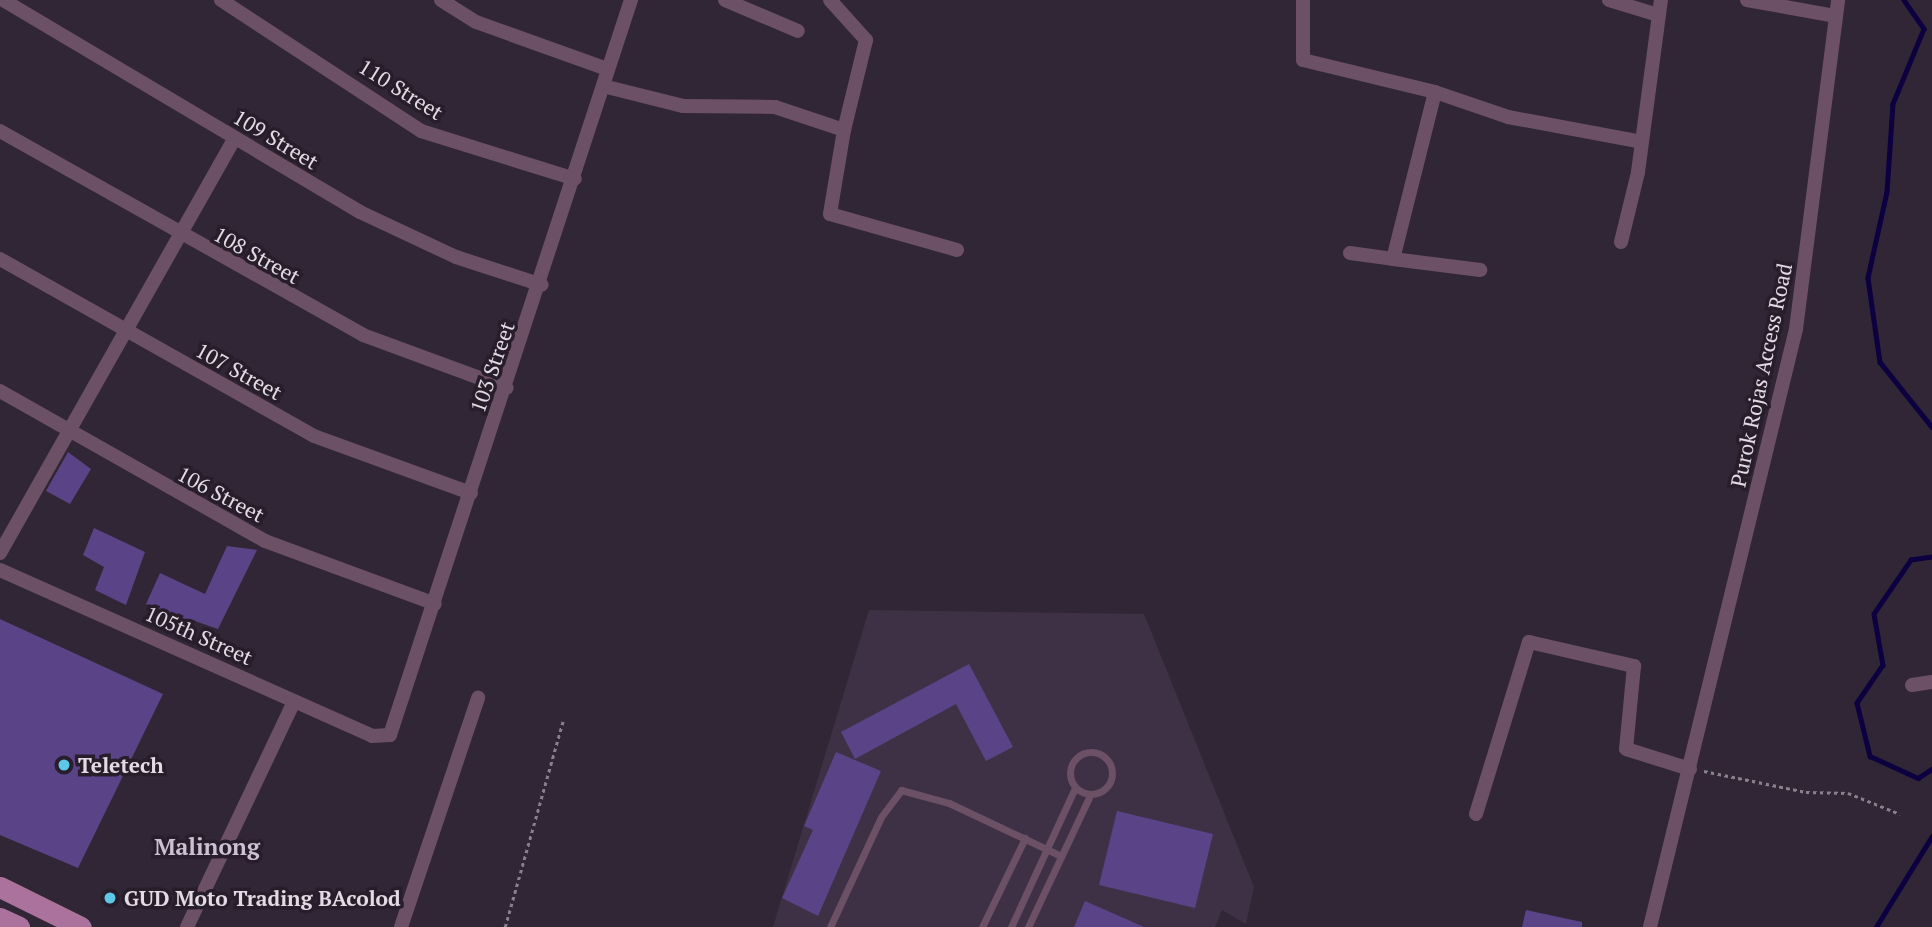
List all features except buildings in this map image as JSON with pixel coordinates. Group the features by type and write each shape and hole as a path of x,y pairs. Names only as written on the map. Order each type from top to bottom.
{"main road":[{"path":"0,887 81,927"},
{"path":"0,918 19,927"}],"street":[{"name":"109 Street","path":"3,0 234,139 422,243 542,285"},
{"name":"110 Street","path":"221,0 421,131 576,179"},
{"path":"440,0 476,22 607,69"},
{"name":"103 Street","path":"381,737 396,727 471,493 542,285 607,69 631,0"},
{"path":"725,0 798,30"},
{"path":"830,0 866,40 844,130 830,214 957,250"},
{"path":"1303,0 1303,60 1435,92 1507,117 1638,141"},
{"path":"1609,0 1658,15"},
{"path":"1621,242 1661,0"},
{"path":"1747,0 1835,16"},
{"name":"Purok Rojas Access Road","path":"1650,927 1706,713 1796,329 1838,0"},
{"path":"603,86 673,105 775,107 844,130"},
{"path":"1393,259 1435,92"},
{"name":"108 Street","path":"0,131 179,236 363,335 507,388"},
{"path":"0,552 66,430 234,139"},
{"path":"1350,253 1480,270"},
{"name":"107 Street","path":"0,259 123,331 314,436 471,493"},
{"name":"106 Street","path":"0,391 265,541 435,604"},
{"name":"105th Street","path":"0,570 295,702 381,737"},
{"path":"1476,814 1529,642 1634,666 1626,749 1690,769"},
{"path":"1912,685 1932,682"},
{"path":"401,927 478,698"},
{"path":"187,927 295,702"}],"lane":[{"path":"1011,927 1075,788 1073,762 1096,752 1112,768 1110,784 1090,795 1028,927"},
{"path":"1075,788 1090,795"},
{"path":"830,927 881,817 901,790 922,792 1061,856"},
{"path":"982,927 1025,838"}],"path":[{"path":"505,927 563,720"},
{"path":"1690,769 1785,789 1847,793 1900,814"}],"shaded area":[{"path":"869,610 1144,614 1254,887 1246,924 1222,910 1215,927 773,927"}],"waterway":[{"path":"1904,0 1924,29 1893,104 1887,192 1868,278 1880,362 1932,427"},
{"path":"1932,557 1911,560 1874,614 1883,665 1857,703 1870,756 1918,778 1932,769"},
{"path":"1876,927 1932,836"}],"place":[{"name":"Teletech","path":"64,765"},
{"name":"GUD Moto Trading BAcolod","path":"110,898"}],"district":[{"name":"Malinong","path":"207,847"}]}
